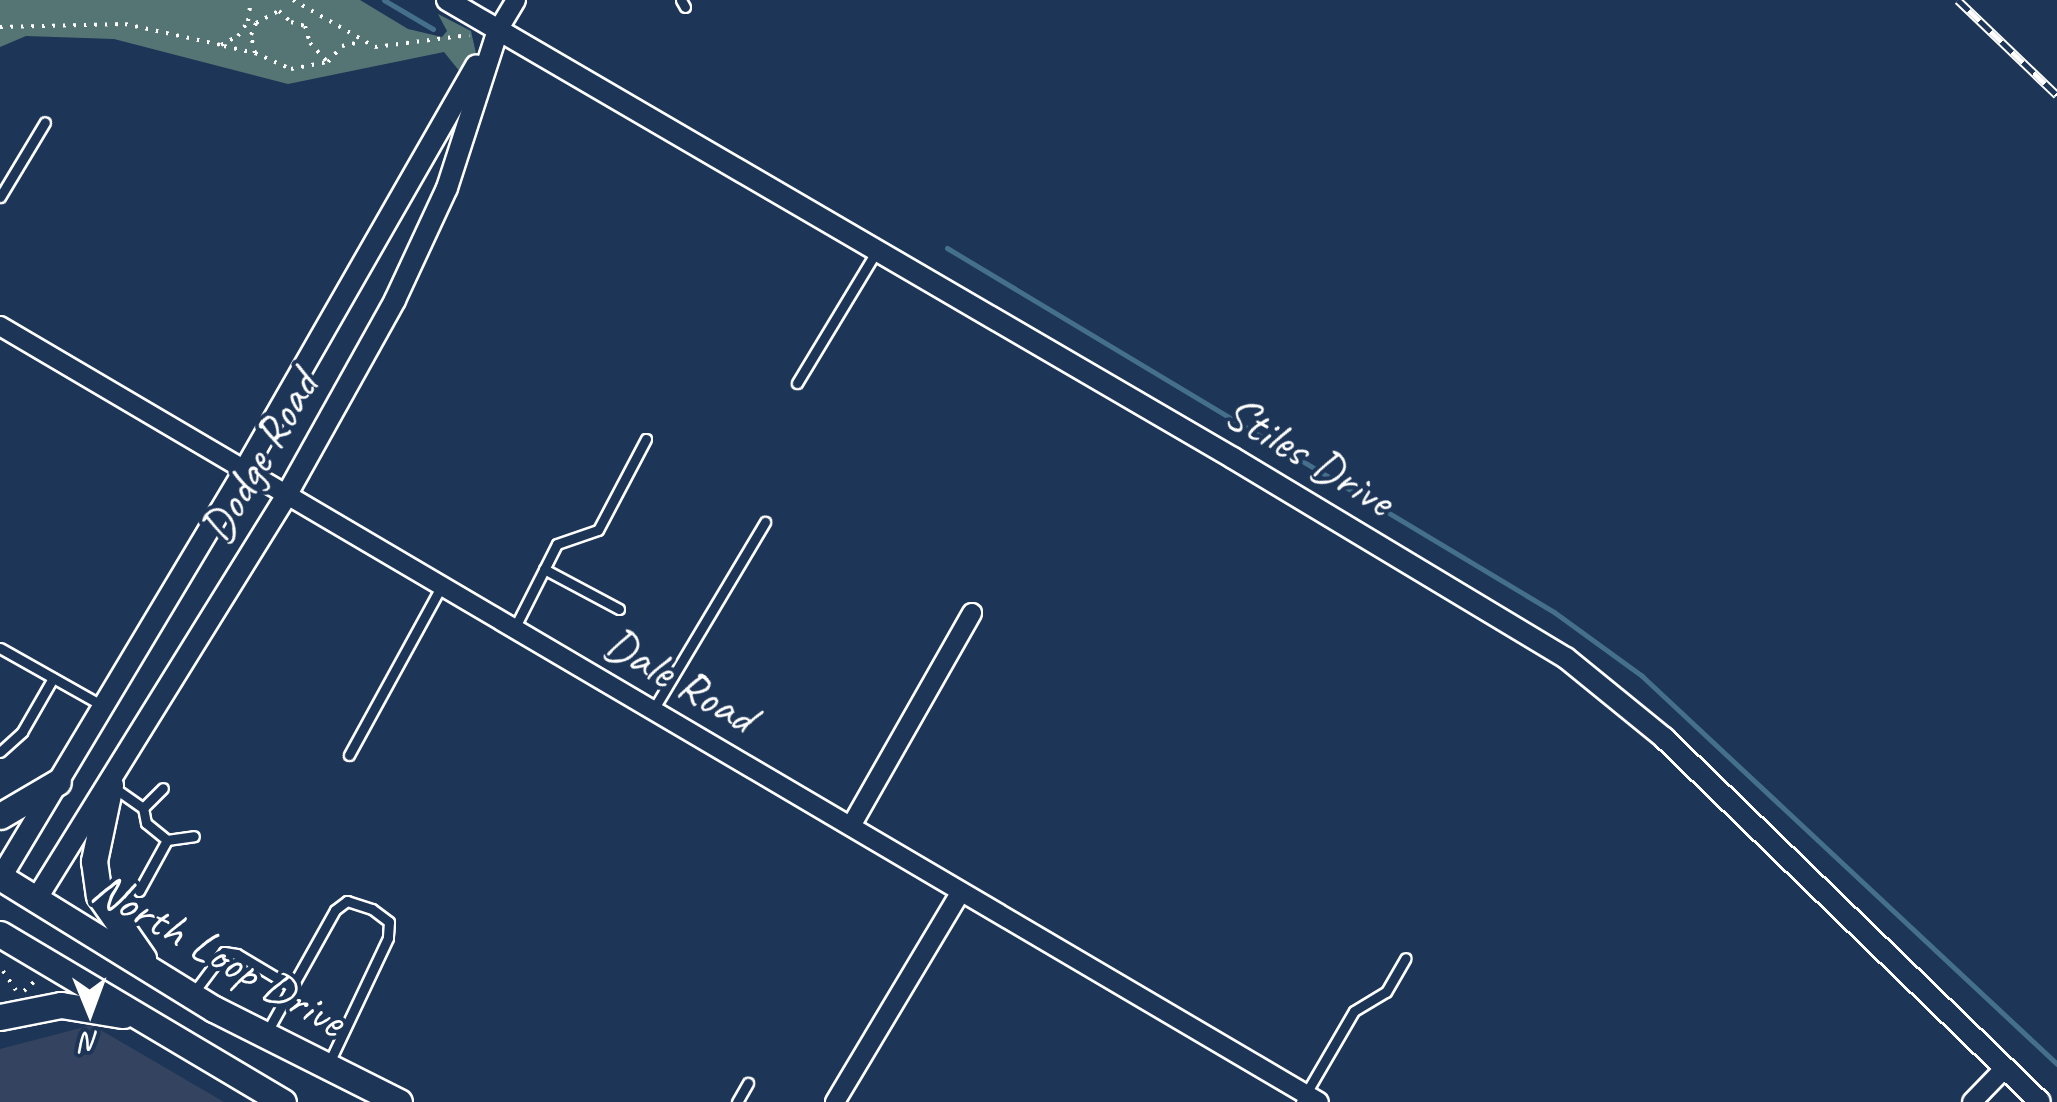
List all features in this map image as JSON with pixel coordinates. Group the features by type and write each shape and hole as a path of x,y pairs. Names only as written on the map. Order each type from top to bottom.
{"main road":[{"path":"0,816 58,782"},
{"path":"110,785 94,862 99,895 156,974"},
{"name":"North Loop Drive","path":"0,878 192,996 398,1102"},
{"path":"3,948 36,898"},
{"name":"North Loop Drive","path":"3,948 138,1017 283,1102"},
{"path":"0,1017 61,1005 138,1017"}],"street":[{"name":"Stiles Drive","path":"447,0 1566,658 1664,738 2040,1102"},
{"name":"Dodge Road","path":"0,878 244,469 516,0"},
{"name":"Dodge Road","path":"36,898 110,785 286,496 395,300 440,204 498,30"},
{"name":"Dale Road","path":"0,326 1309,1099"},
{"path":"850,826 972,613"},
{"path":"834,1102 960,892"},
{"path":"1972,1102 2005,1068"}],"lane":[{"path":"0,197 45,122"},
{"path":"796,383 878,250"},
{"path":"514,629 557,544 598,530 646,439"},
{"path":"653,710 765,522"},
{"path":"544,569 619,608"},
{"path":"349,755 442,586"},
{"path":"0,648 103,706"},
{"path":"0,752 22,732 53,678"},
{"path":"110,785 144,808 146,824 167,840 194,836"},
{"path":"144,808 163,788"},
{"path":"139,891 167,840"},
{"path":"266,1034 335,910 347,901 372,908 389,922 388,938 328,1065"},
{"path":"192,996 224,952 237,954 292,986"},
{"path":"1309,1099 1354,1012 1386,992 1406,958"},
{"path":"738,1102 748,1083"}],"path":[{"path":"221,45 238,36 248,20 252,0"},
{"path":"293,0 374,47 498,30"},
{"path":"255,52 252,35 256,22 279,11 292,22 305,26 310,43 328,62"},
{"path":"0,27 125,24 255,52 292,70 328,62 342,46 365,42"},
{"path":"3,948 19,994"}],"shaded area":[{"path":"92,1025 224,1102 0,1102 0,1049"}],"green space":[{"path":"0,0 360,0 408,29 442,37 447,31 438,14 471,31 477,58 465,78 444,52 288,84 114,39 26,36 0,47"}],"waterway":[{"path":"384,0 433,29"},
{"path":"947,248 1554,612 1642,676 2057,1064"}],"railway":[{"path":"1958,0 2057,95"}]}
